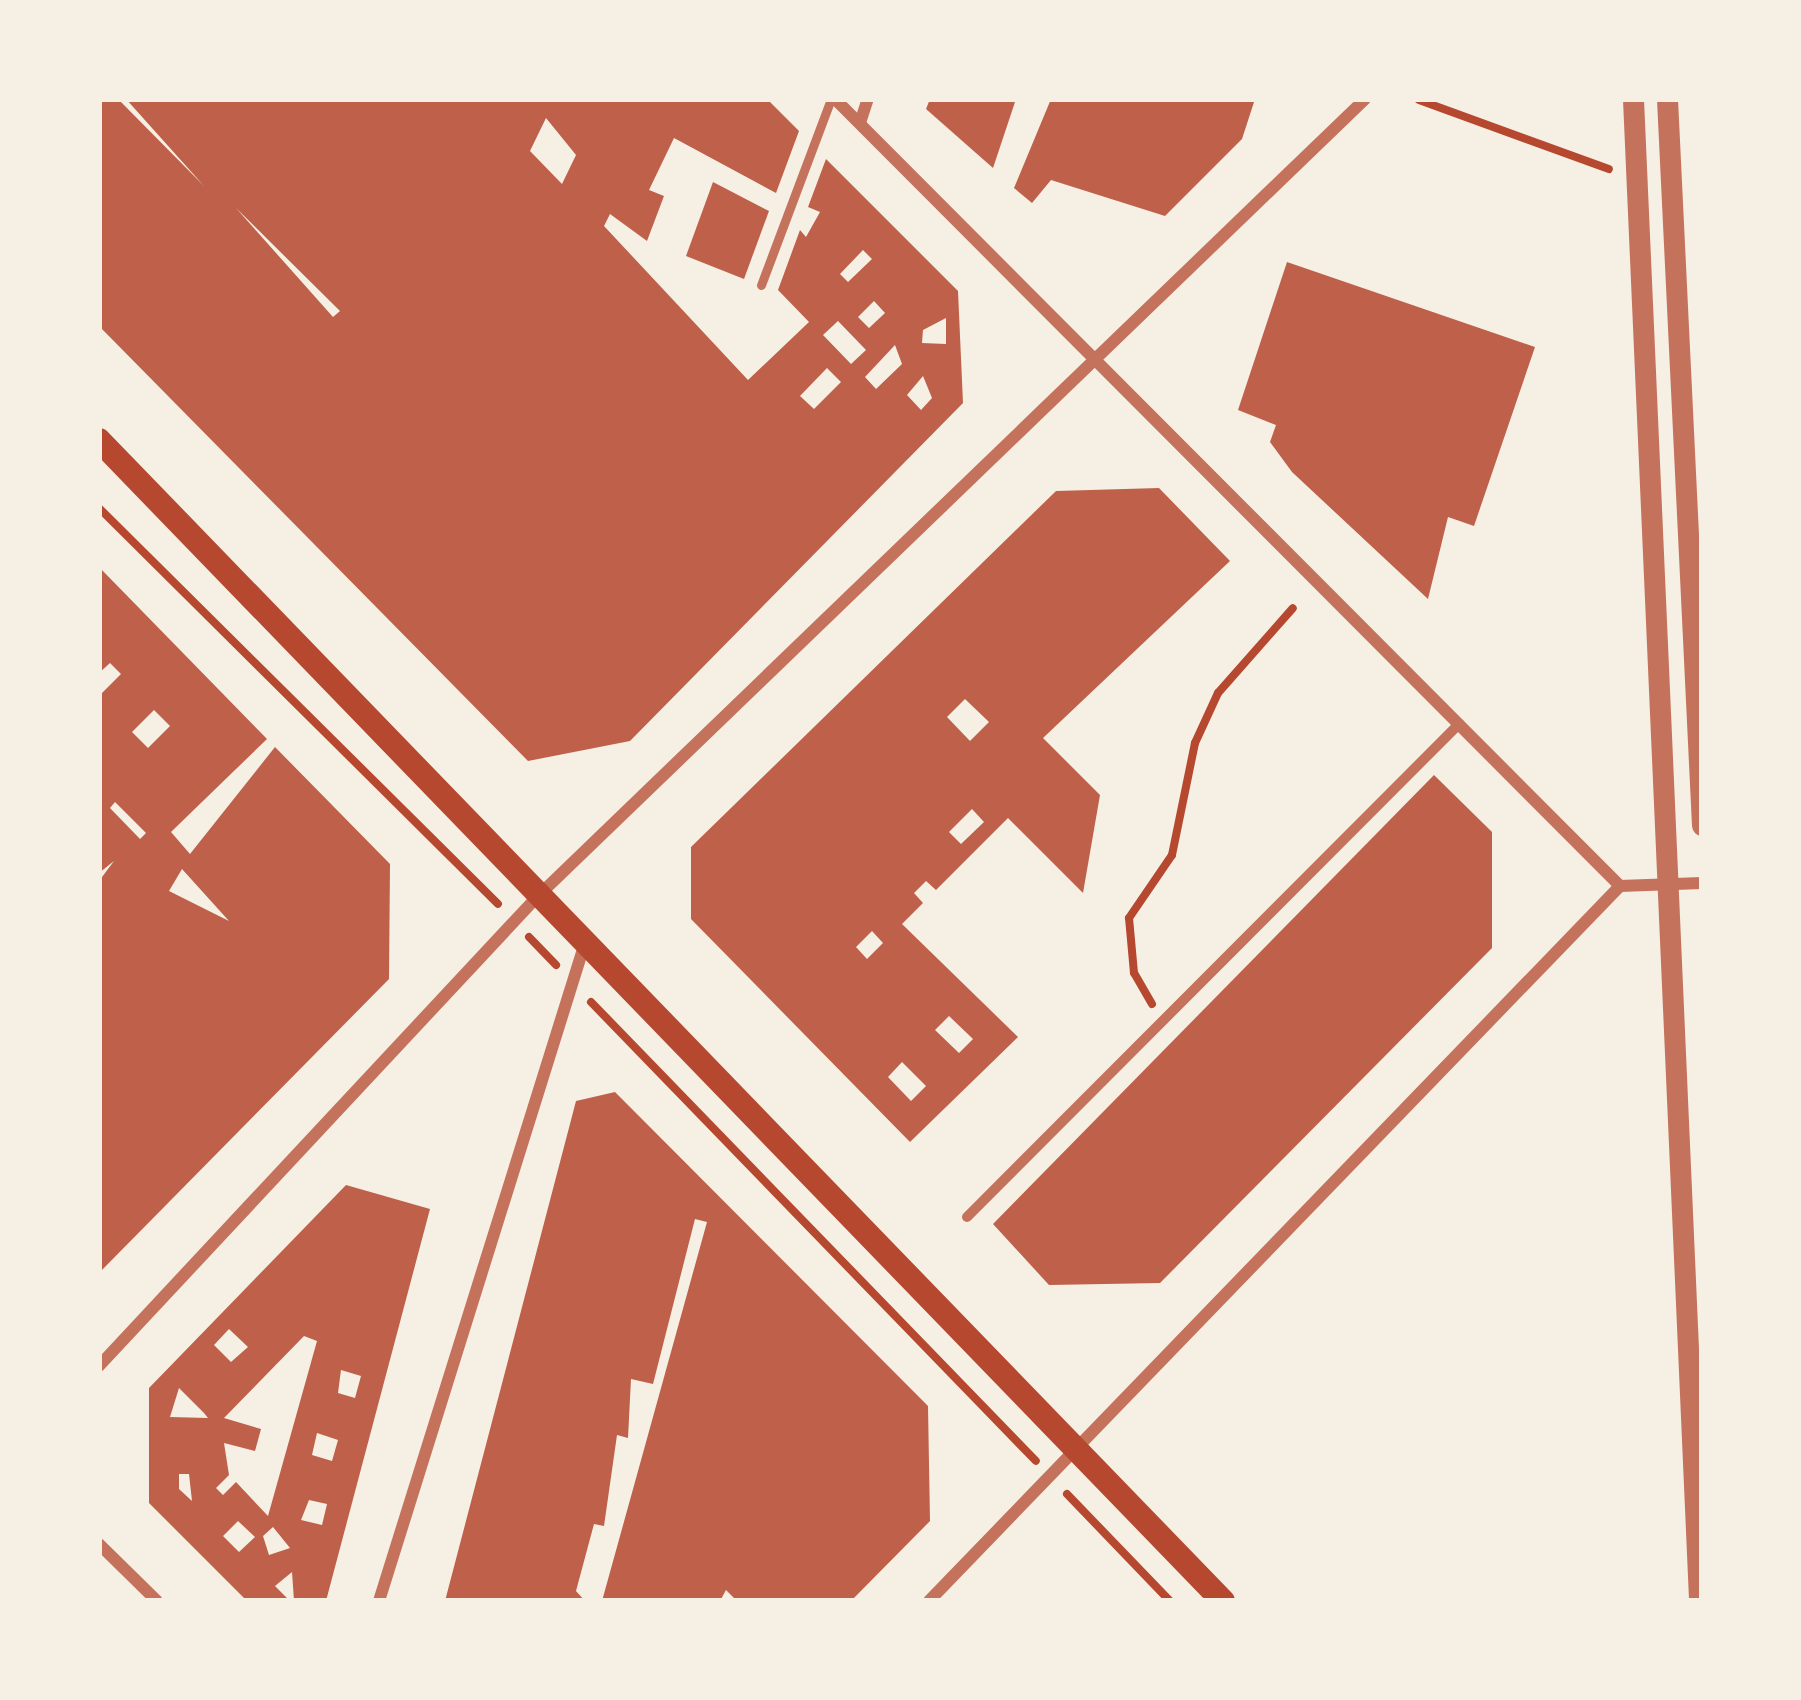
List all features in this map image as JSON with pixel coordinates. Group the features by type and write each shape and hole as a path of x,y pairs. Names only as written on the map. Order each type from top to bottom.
{"main road":[{"path":"99,440 1223,1601"}],"street":[{"path":"833,99 1620,886"},
{"path":"860,123 868,99"},
{"path":"99,1366 537,897 1099,363 1365,99"},
{"path":"1633,99 1699,1601"},
{"path":"1667,99 1702,825"},
{"path":"967,1217 1459,724"},
{"path":"929,1601 1620,886 1702,883"},
{"path":"379,1601 584,946"},
{"path":"99,1544 157,1601"}],"lane":[{"path":"761,285 833,99"}],"path":[{"path":"1419,100 1615,172"},
{"path":"99,508 498,905"},
{"path":"1161,1022 1134,973 1129,918 1172,855 1195,743 1218,693 1293,608"},
{"path":"526,933 552,962"},
{"path":"581,991 994,1418"},
{"path":"1113,1542 1170,1601"}],"building":[{"path":"99,99 118,99 204,186 126,99 767,99 799,131 776,193 674,138 649,190 664,196 647,241 610,214 604,226 748,380 809,322 778,290 800,230 806,237 820,212 808,207 826,159 958,291 963,403 630,741 528,761 99,326","holes":["546,118 576,155 562,184 530,151","236,208 340,311 333,317","863,250 872,259 848,282 840,274","874,301 885,313 869,328 858,317","946,318 946,344 922,343 923,330","838,321 866,350 851,364 823,335","895,345 902,364 876,389 865,377","827,368 841,382 814,409 800,396","923,376 932,398 921,410 907,395"]},
{"path":"930,99 1016,99 993,168 926,109"},
{"path":"1051,99 1255,99 1242,139 1165,216 1051,180 1032,203 1014,188"},
{"path":"713,182 769,211 744,279 686,256"},
{"path":"1287,262 1535,347 1474,526 1448,517 1428,599 1292,472 1270,442 1276,425 1238,410"},
{"path":"1159,488 1230,561 1043,738 1100,795 1083,893 1008,818 936,890 926,881 914,893 923,903 902,924 1018,1037 910,1142 691,919 691,847 1056,491","holes":["965,699 989,722 970,741 947,717","972,809 984,822 961,844 949,832","872,931 883,943 867,959 856,947","949,1016 973,1039 959,1053 935,1030","902,1062 926,1086 911,1101 888,1077"]},
{"path":"99,567 267,739 171,832 190,854 275,747 390,864 389,979 99,1273 99,881 114,861 99,873 99,696 121,674 110,663 99,673","holes":["154,710 170,726 148,748 132,732","115,802 146,833 140,839 110,808","182,869 229,921 169,891"]},
{"path":"1434,775 1492,832 1492,948 1160,1283 1049,1285 993,1224"},
{"path":"615,1092 928,1406 930,1521 851,1601 737,1601 726,1590 720,1601 602,1601 707,1222 695,1219 653,1384 631,1379 628,1438 617,1435 604,1526 594,1524 576,1591 585,1601 445,1601 576,1101"},
{"path":"346,1185 430,1209 326,1601 294,1601 292,1572 275,1586 290,1601 247,1601 149,1503 149,1388","holes":["229,1329 248,1347 231,1362 214,1345","304,1336 317,1341 268,1516 236,1482 223,1495 216,1488 229,1475 224,1443 255,1451 261,1429 224,1418","341,1370 361,1376 355,1398 338,1393","179,1388 204,1413 208,1418 170,1417","317,1433 338,1440 332,1461 312,1455","179,1474 189,1474 192,1501 179,1489","309,1500 327,1504 322,1525 301,1520","238,1521 255,1537 239,1552 223,1536","273,1527 290,1548 269,1555 263,1536"]}]}
